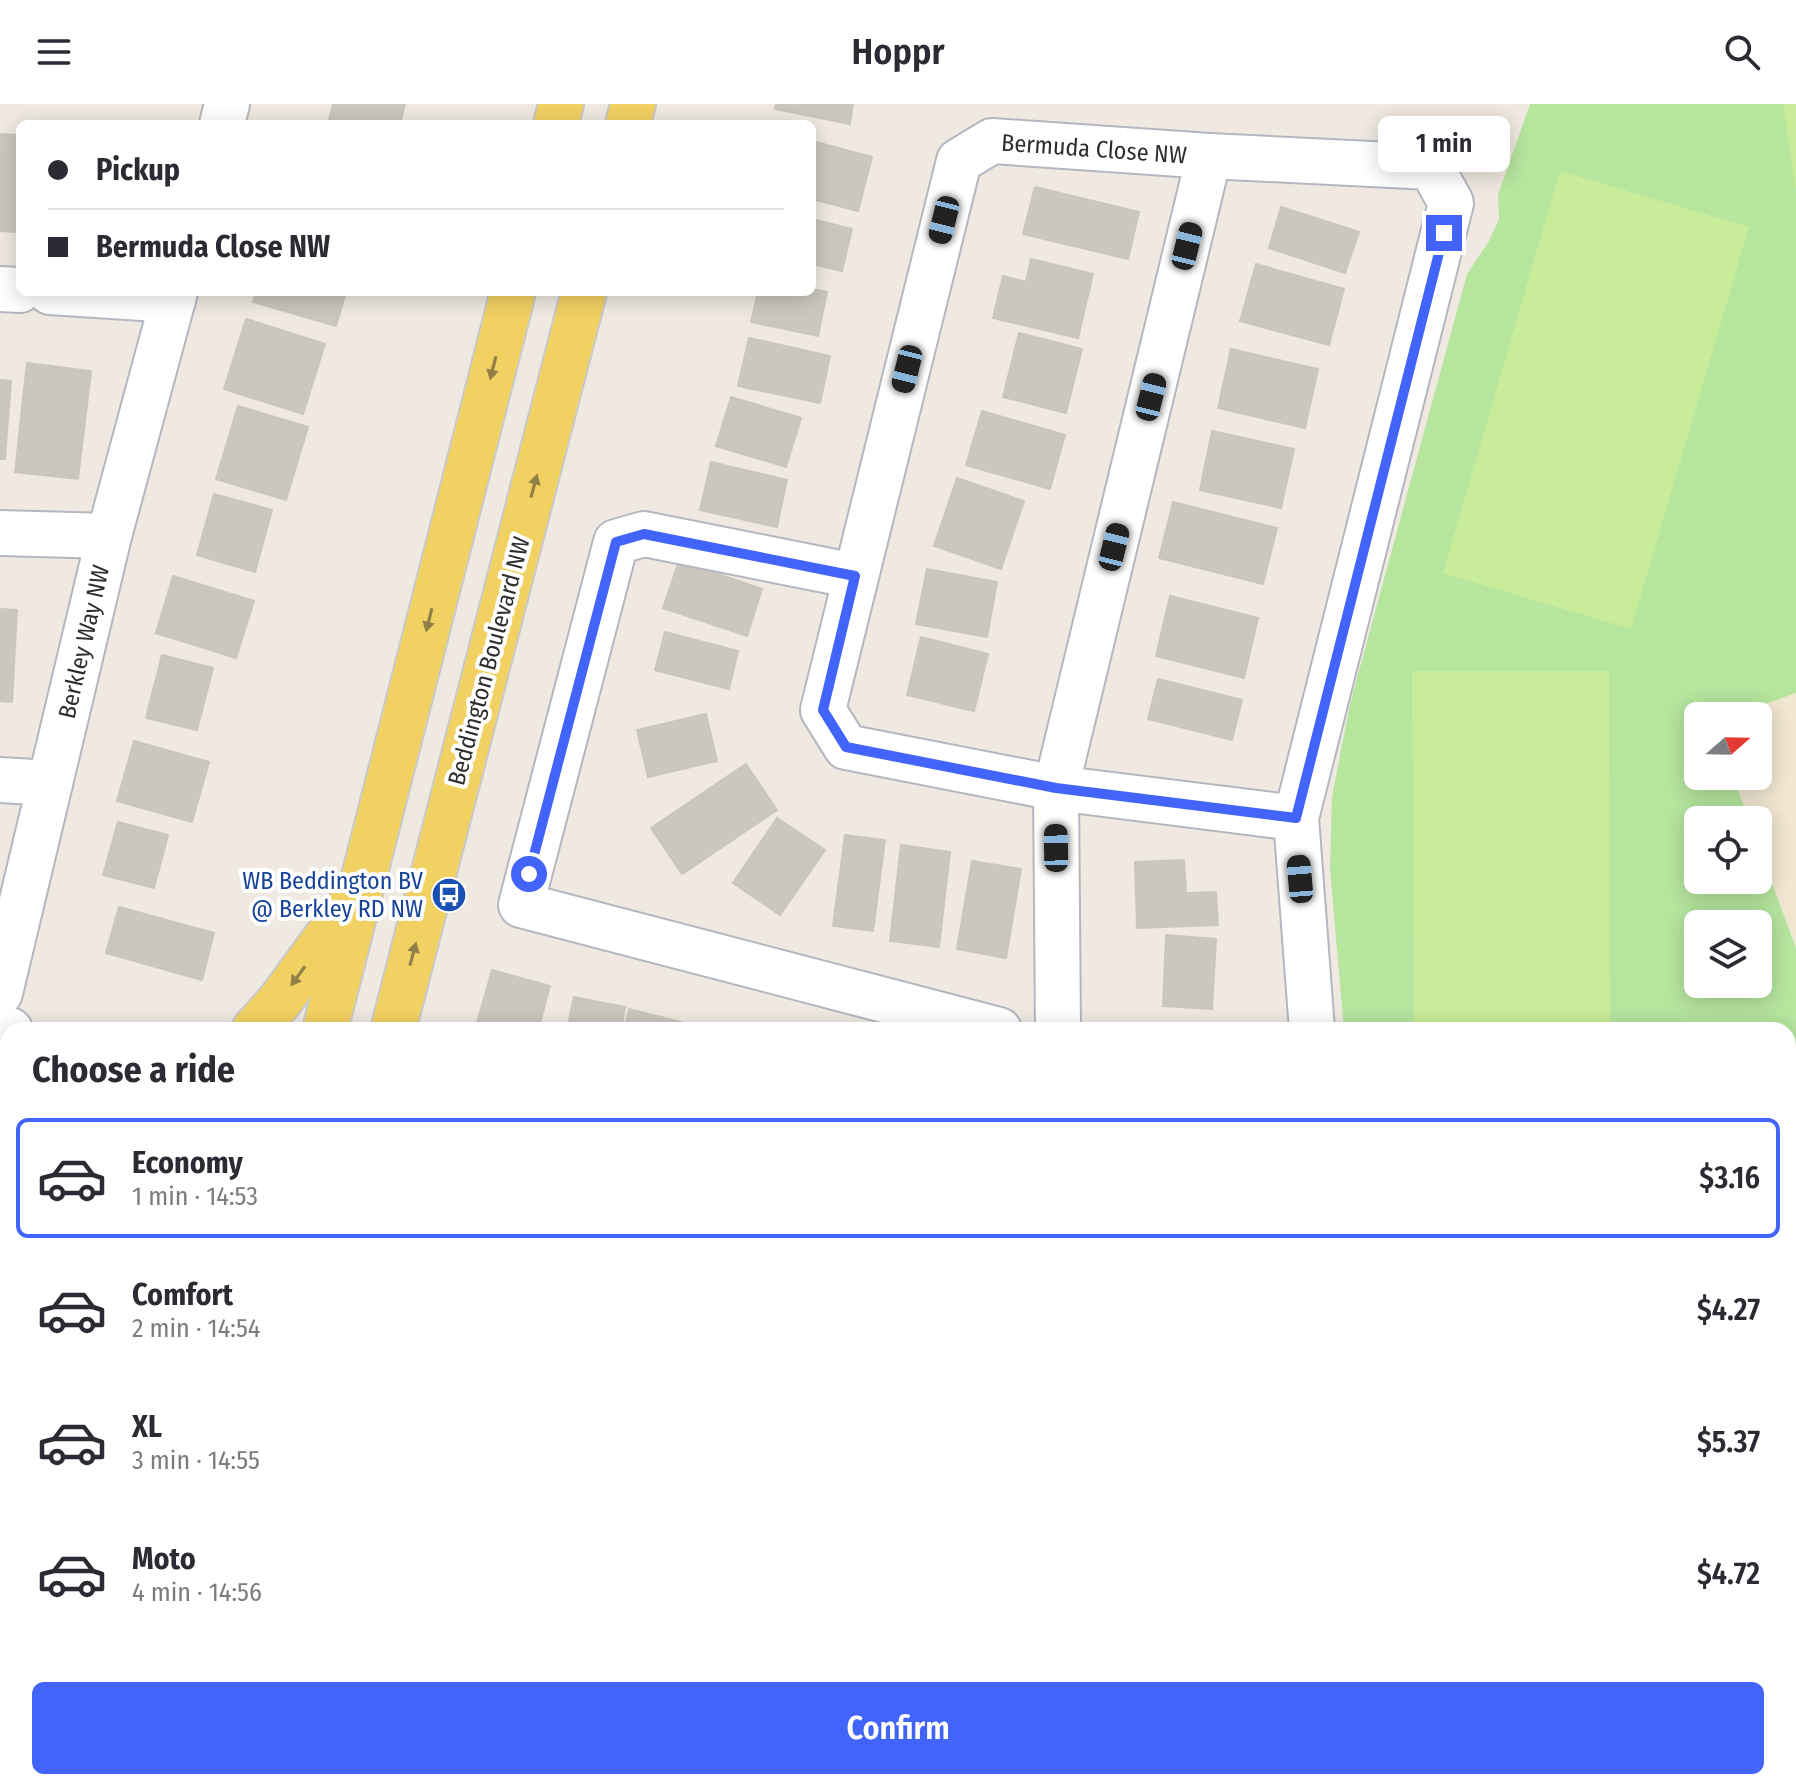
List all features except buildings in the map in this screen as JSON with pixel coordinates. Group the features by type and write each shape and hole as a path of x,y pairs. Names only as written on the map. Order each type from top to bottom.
{"main road":[{"path":"327,1022 512,296"},
{"name":"Beddington Boulevard NW","path":"395,1022 583,296"},
{"path":"261,1022 361,890"}],"street":[{"name":"Bermuda Close NW","path":"1296,818 1056,788 846,747 823,710 959,161 992,141 1431,167 1451,203 1296,818 1311,1022"},
{"path":"1058,1022 1056,788 1209,156"},
{"name":"Berkley Way NW","path":"0,993 109,536 174,296"},
{"path":"0,533 109,536"},
{"path":"855,576 644,534 616,542 521,905 968,1022"},
{"path":"0,780 50,783"}],"shaded area":[{"path":"1796,693 1796,948 1772,883 1772,806 1744,806 1738,790 1772,790 1771,702"}],"green space":[{"path":"1530,104 1796,104 1796,693 1771,702 1684,702 1684,790 1738,790 1744,806 1684,806 1684,894 1772,894 1772,883 1796,948 1796,1022 1343,1022 1330,869 1332,797 1350,704 1467,274 1489,241 1499,219 1498,195"},
{"path":"1783,104 1796,104 1796,191"},
{"path":"1560,171 1749,227 1631,629 1443,573"},
{"path":"1412,671 1609,671 1610,1022 1414,1022"}],"place":[{"name":"WB Beddington BV @ Berkley RD NW","path":"449,895"}],"route":[{"path":"529,874 616,542 644,534 855,576 823,710 846,747 1056,788 1296,818 1444,233"}]}
